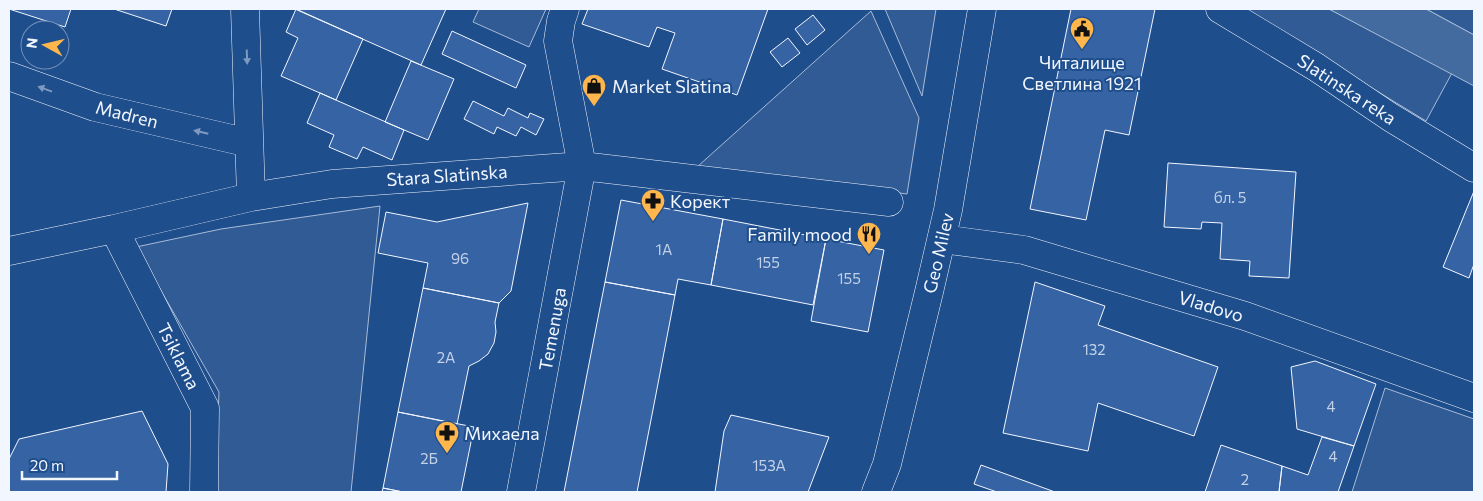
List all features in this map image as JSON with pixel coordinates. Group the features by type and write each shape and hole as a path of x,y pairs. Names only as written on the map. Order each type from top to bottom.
{"street":[{"path":"245,9 251,197"},
{"path":"565,9 561,20 558,41 582,166"},
{"name":"Geo Milev","path":"876,492 887,464 942,239 982,9"},
{"name":"Slatinska reka","path":"1220,9 1316,67 1390,117 1474,168"},
{"name":"Madren","path":"9,76 95,107 249,143"},
{"name":"Stara Slatinska","path":"9,252 251,197 340,183 582,166 890,202"},
{"name":"Temenuga","path":"521,492 582,166"},
{"name":"Tsiklama","path":"114,229 205,408 204,492"},
{"name":"Vladovo","path":"942,239 1024,250 1245,316 1474,398"}],"shaded area":[{"path":"479,9 546,9 529,47 473,22"},
{"path":"885,9 936,9 922,96"},
{"path":"1242,9 1329,9 1452,73 1426,121"},
{"path":"1329,9 1426,9 1474,35 1474,86"},
{"path":"1426,9 1474,9 1474,35 1452,23"},
{"path":"871,11 919,118 907,194 697,167"},
{"path":"380,206 351,492 215,492 219,392 136,247 221,229"},
{"path":"1385,388 1474,419 1474,492 1352,492"}],"building":[{"path":"9,9 71,9 67,20 43,20"},
{"path":"114,9 172,9 166,26"},
{"path":"295,9 446,9 421,65"},
{"path":"296,9 363,39 336,100 281,76 298,38 286,32"},
{"path":"588,9 768,9 737,95 662,69 675,33 657,27 649,47 582,24"},
{"path":"1071,9 1155,9 1129,135 1105,130 1086,220 1030,209"},
{"path":"813,15 825,30 807,45 795,29"},
{"path":"452,31 526,65 516,88 442,54"},
{"path":"788,38 800,53 782,67 770,52"},
{"path":"411,61 454,79 428,140 385,122"},
{"path":"320,93 404,130 392,160 363,147 357,159 329,147 334,135 307,123"},
{"path":"473,101 504,116 508,108 528,118 530,113 544,119 536,135 521,127 516,136 497,127 494,134 464,119"},
{"path":"1168,163 1296,172 1289,278 1249,276 1250,261 1220,259 1222,223 1202,222 1201,229 1164,227"},
{"path":"1474,191 1474,264 1469,278 1443,267"},
{"path":"621,200 723,219 711,285 678,279 675,295 605,282"},
{"path":"528,203 511,291 499,303 423,288 428,263 378,253 386,212 437,222"},
{"path":"723,219 826,239 813,305 711,285"},
{"path":"826,239 884,250 868,332 811,321"},
{"path":"605,282 675,295 637,492 564,492"},
{"path":"1035,282 1105,306 1098,325 1218,367 1194,436 1098,403 1088,451 1003,433"},
{"path":"423,288 499,303 495,322 494,343 488,354 469,366 457,424 398,412"},
{"path":"1315,361 1376,384 1354,446 1297,429 1291,367"},
{"path":"142,411 168,464 166,492 9,492 9,459 19,439"},
{"path":"398,412 474,427 461,492 403,492 383,488"},
{"path":"731,415 829,437 808,492 715,492 724,431"},
{"path":"1322,437 1354,446 1338,492 1279,492 1282,466 1308,475"},
{"path":"1221,445 1282,466 1279,492 1205,492"},
{"path":"981,465 1055,492 997,492 974,484"},
{"path":"383,488 403,492 382,492"}],"place":[{"name":"Читалище Светлина 1921","path":"1082,50"},
{"name":"Market Slatina","path":"594,107"},
{"name":"Корект","path":"653,222"},
{"name":"Family mood","path":"869,255"},
{"name":"Михаела","path":"447,454"}]}
